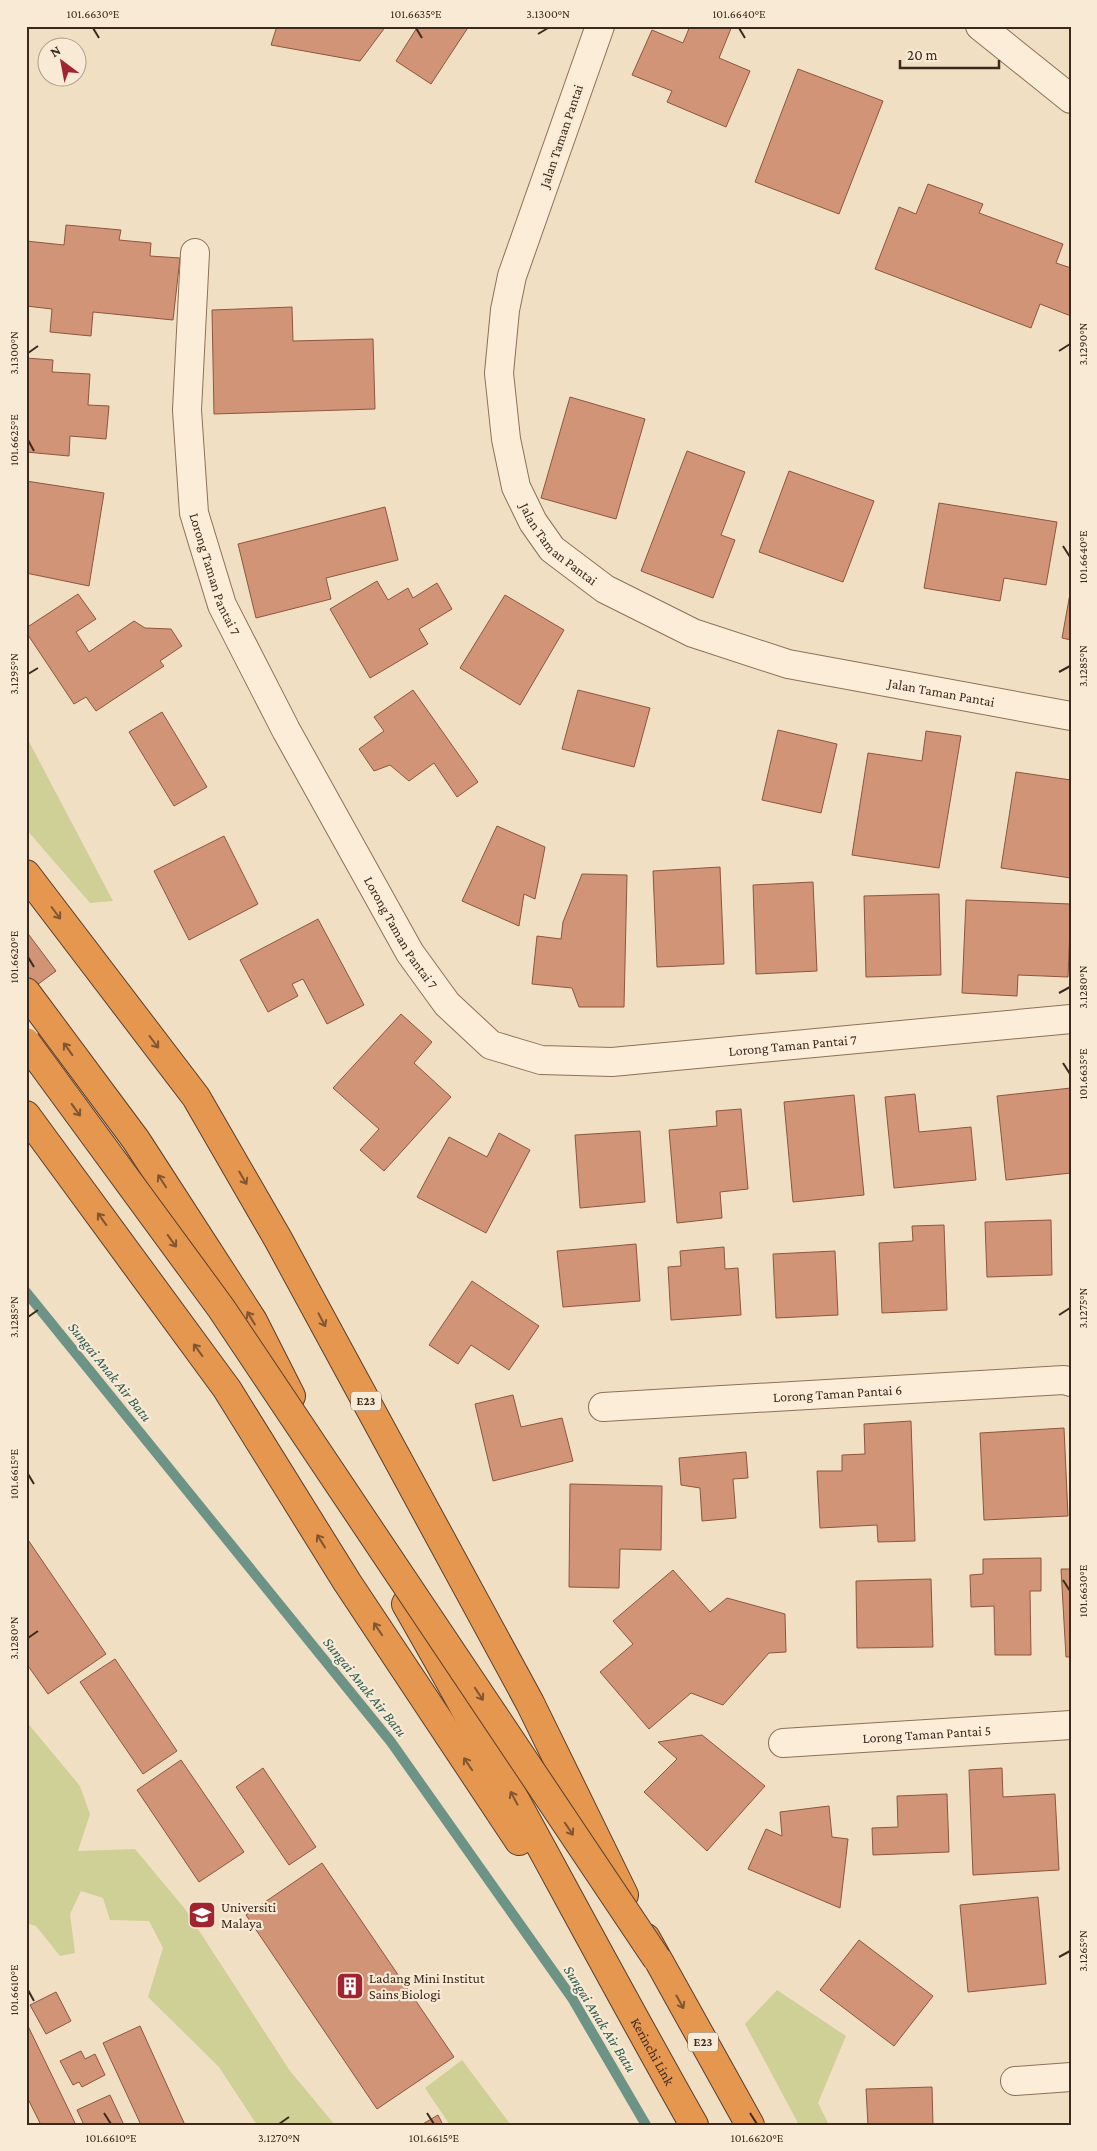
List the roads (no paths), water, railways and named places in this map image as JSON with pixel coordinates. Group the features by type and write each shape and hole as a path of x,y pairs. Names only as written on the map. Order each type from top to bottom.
{"highway":[{"name":"E23","path":"26,874 196,1097 206,1114 278,1239 530,1703 657,1959 750,2125"},
{"path":"26,992 136,1140 253,1321 319,1452 468,1712 612,1979"},
{"name":"E23","path":"26,1042 221,1308 657,1959"},
{"path":"26,1115 227,1389 347,1582 612,1979"},
{"name":"Kerinchi Link","path":"612,1979 694,2125"}],"street":[{"name":"Jalan Taman Pantai","path":"600,26 512,276 505,310 499,372 506,439 516,487 533,522 552,549 614,593 693,633 788,664 1071,716"},
{"path":"980,26 1071,99"},
{"name":"Lorong Taman Pantai 7","path":"195,253 187,410 194,512 222,605 286,730 410,953 447,1004 491,1045 541,1060 612,1062 1071,1019"},
{"name":"Lorong Taman Pantai 6","path":"603,1407 1055,1380 1071,1382"},
{"name":"Lorong Taman Pantai 5","path":"783,1743 1071,1725"},
{"path":"1015,2081 1071,2077"}],"waterway":[{"name":"Sungai Anak Air Batu","path":"26,1292 391,1742 572,1998 646,2125"}],"place":[{"name":"Universiti Malaya","path":"202,1915"},
{"name":"Ladang Mini Institut Sains Biologi","path":"350,1986"}]}
